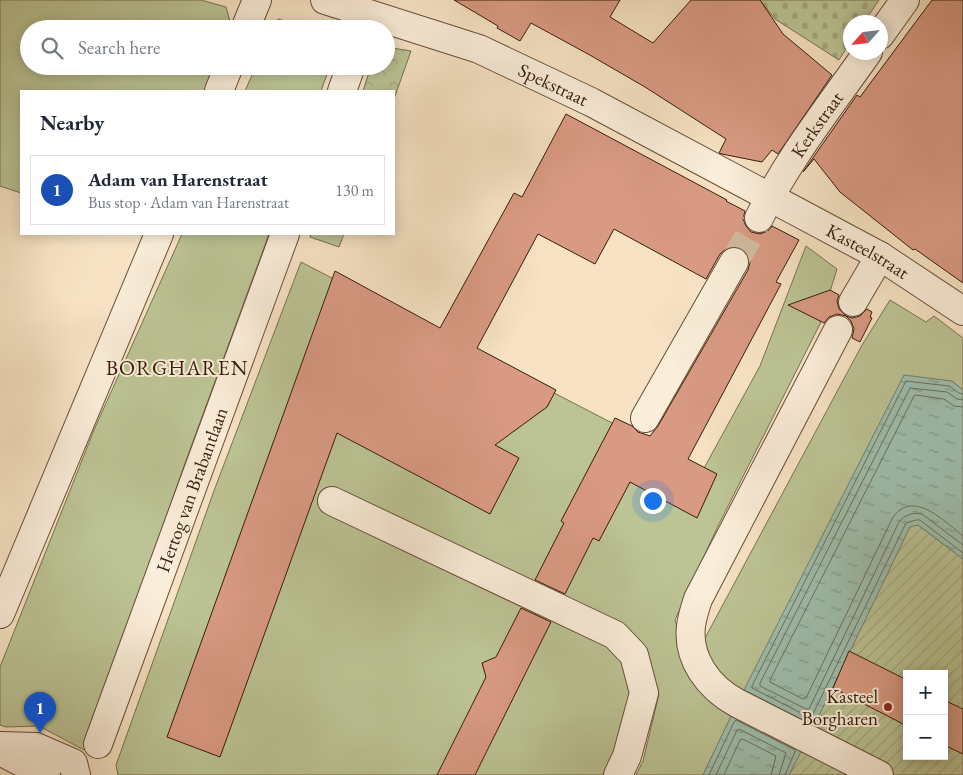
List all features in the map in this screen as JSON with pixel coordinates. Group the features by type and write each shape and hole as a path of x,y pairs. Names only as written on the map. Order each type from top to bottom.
{"street":[{"path":"249,20 257,0"},
{"name":"Spekstraat","path":"325,0 365,20"},
{"path":"888,24 905,0"},
{"name":"Spekstraat","path":"395,28 479,49 591,102 764,208"},
{"name":"Kerkstraat","path":"764,208 793,159 862,60"},
{"path":"219,90 225,75"},
{"path":"342,90 348,75"},
{"name":"Kasteelstraat","path":"764,208 880,256 963,311"},
{"path":"0,614 159,235"},
{"name":"Hertog van Brabantlaan","path":"98,744 285,235"},
{"path":"853,302 880,256"},
{"path":"645,418 734,262"},
{"path":"838,330 698,599 691,627 693,651 702,673 715,688 737,703 880,775"},
{"path":"332,501 615,635 634,655 644,694 627,756 618,775"},
{"path":"0,746 36,747 73,763 76,775"},
{"path":"0,751 46,775"},
{"path":"0,766 5,775"}],"green space":[{"path":"0,0 201,0 226,7 230,20 20,20 20,75 213,75 205,90 20,90 20,193 0,186"},
{"path":"760,0 879,0 869,15 843,15 843,53 839,60 775,19"},
{"path":"395,48 411,51 395,96 395,90 363,90 368,75 395,75"},
{"path":"252,75 327,75 321,90 245,90"},
{"path":"182,235 269,235 184,466 84,750 39,726 6,727 0,725 0,667 94,430"},
{"path":"311,235 344,235 339,247 310,237"},
{"path":"806,246 837,269 820,324 717,528 675,620 689,668 862,345 890,300 926,322 934,316 963,338 963,390 952,381 744,690 814,726 803,748 733,713 703,775 636,775 643,761 659,694 644,650 610,643 627,661 632,690 616,747 603,775 118,775 116,765 215,488 301,262 703,470 760,366"},
{"path":"917,524 963,559 963,775 789,775 910,526"}],"water":[{"path":"904,375 952,381 963,390 963,559 918,525 910,527 814,726 744,690"},
{"path":"733,712 803,748 789,775 703,775"}],"building":[{"path":"454,0 620,0 610,17 653,43 691,0 760,0 783,34 832,75 778,154 772,150 762,162 719,153 726,139 645,87 531,23 520,41"},
{"path":"932,0 963,0 963,283 915,249 913,250 840,192 814,159 803,172 857,95 860,97"},
{"path":"566,114 745,211 743,219 751,232 760,234 768,231 772,226 799,240 776,282 781,284 688,459 717,474 697,518 630,482 599,541 593,538 565,594 535,580 564,523 561,521 615,418 632,426 638,432 650,436 658,426 748,270 750,262 748,255 741,248 733,246 726,249 720,254 706,279 614,229 595,264 538,234 477,348 556,390 547,407 495,445 519,458 490,514 337,433 220,757 167,737 335,271 440,328 514,193 522,197"},
{"path":"830,290 839,295 837,301 839,309 846,316 837,314 829,317 824,323 788,305"},
{"path":"867,309 872,312 870,317 872,318 860,342 852,338 854,329 851,321 846,316 852,318 860,316"},
{"path":"521,608 551,622 475,775 437,775 486,677 482,663 496,657"},
{"name":"Kasteel Borgharen","path":"849,651 903,678 903,724 833,688"},
{"path":"948,702 963,709 963,754 948,747"}],"tunnel":[{"path":"734,262 759,218"}],"place":[{"name":"Kasteel Borgharen","path":"888,707"},
{"name":"Adam van Harenstraat","path":"40,733"}],"district":[{"name":"BORGHAREN","path":"177,367"}]}
